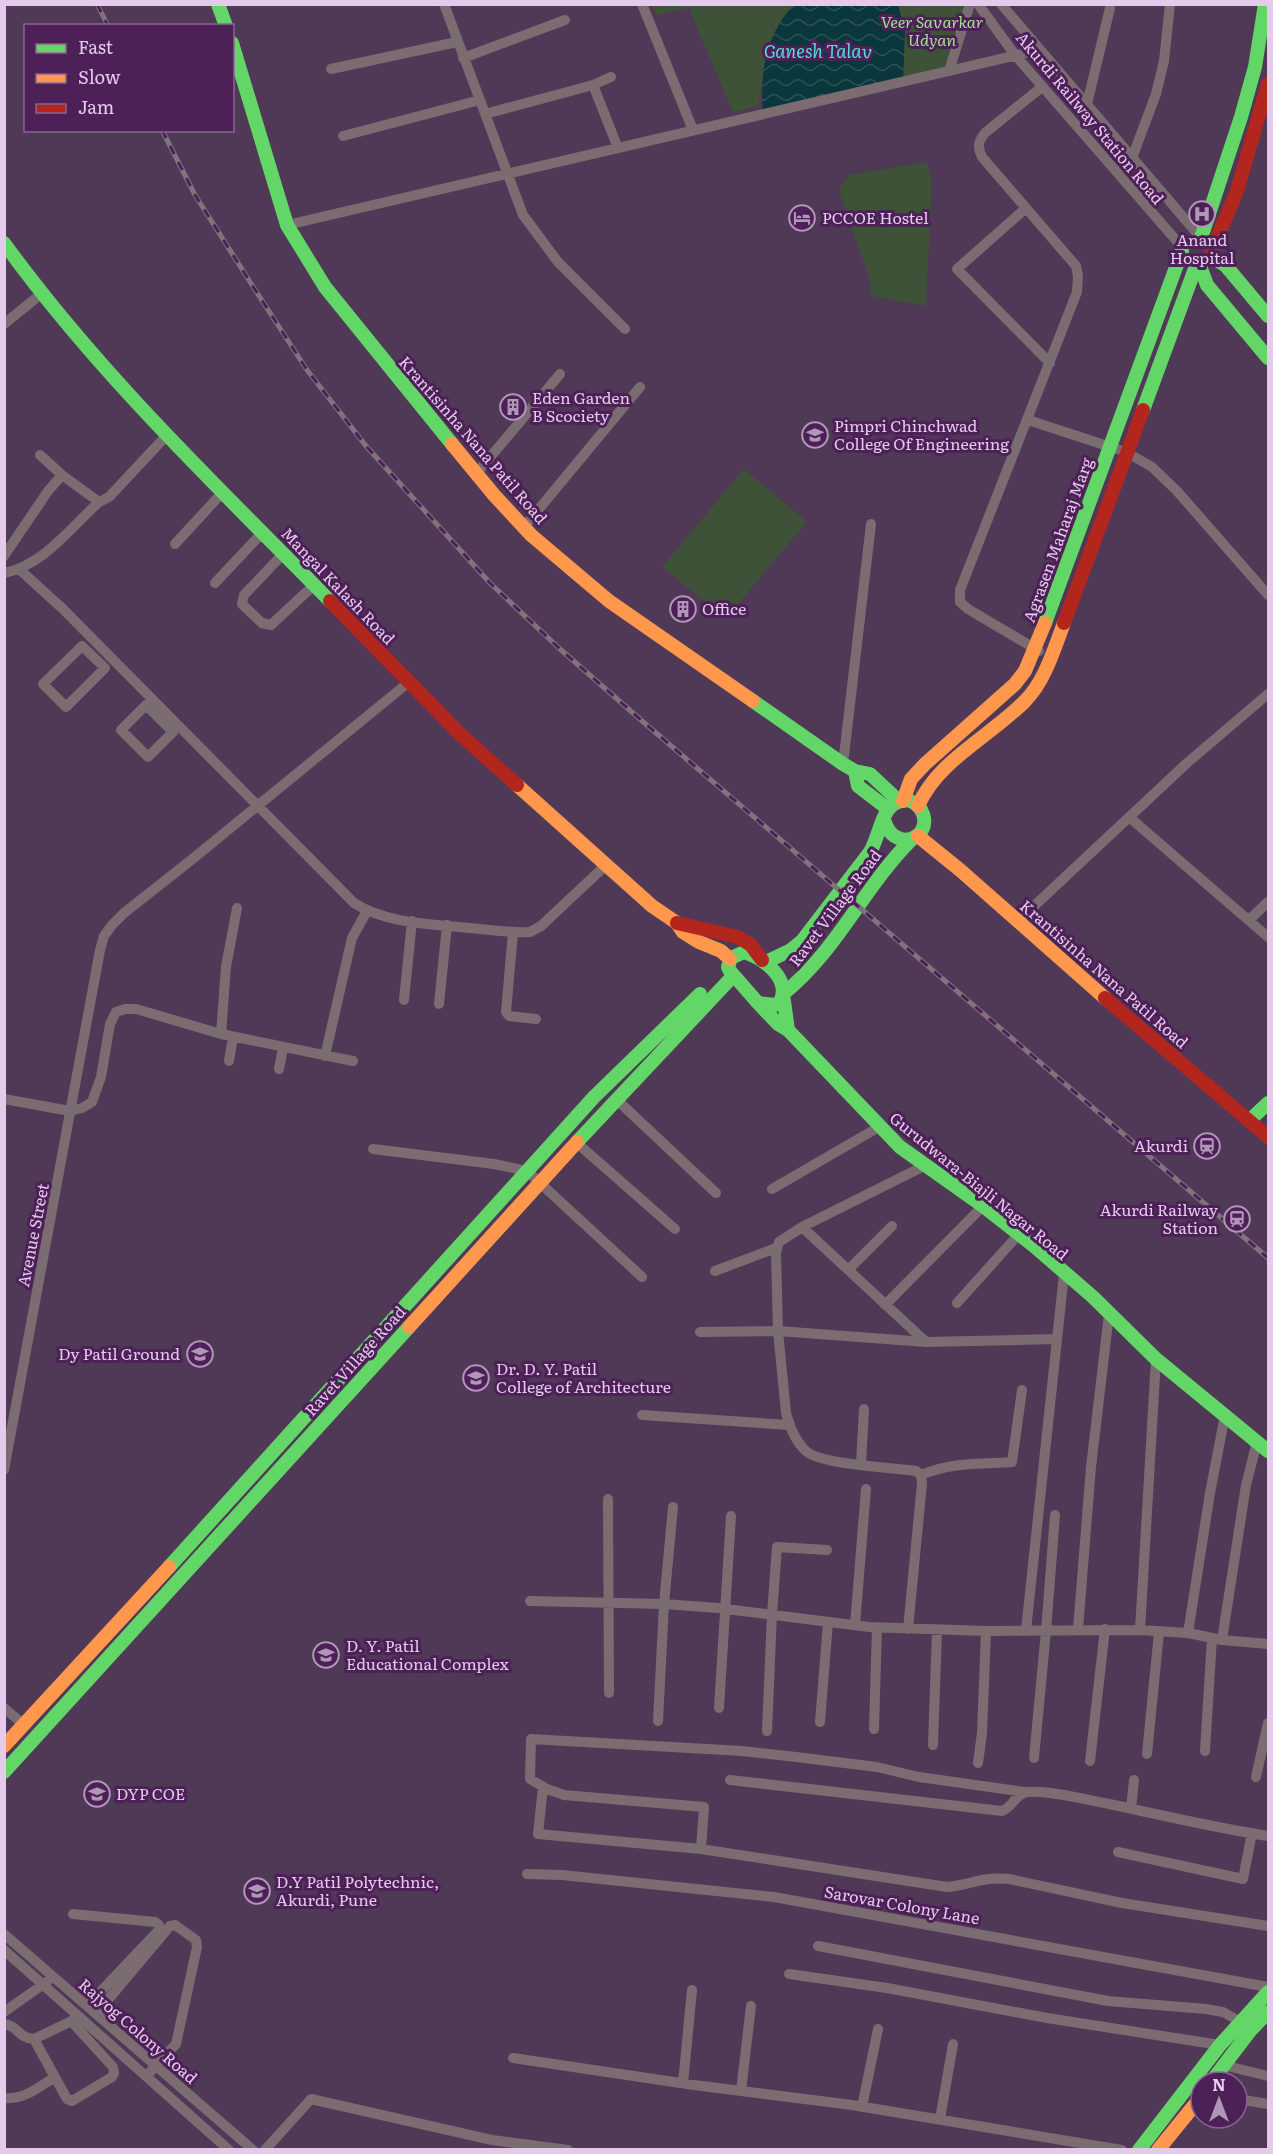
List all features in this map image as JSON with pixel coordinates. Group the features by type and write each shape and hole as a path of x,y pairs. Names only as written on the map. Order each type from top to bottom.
{"main road":[{"path":"218,4 225,24"},
{"path":"1201,238 1247,97 1255,67 1265,4"},
{"name":"Krantisinha Nana Patil Road","path":"234,50 287,225 332,295 476,474 524,527 609,601 849,767 858,786 893,808"},
{"path":"1269,84 1222,231 1211,254 1206,263 1198,266 1186,262 1182,249 1190,239 1201,238 1207,242 1211,254 1226,266 1269,316"},
{"name":"Mangal Kalash Road","path":"4,243 41,294 106,371 461,735 652,906 677,923 683,932 721,951 730,968"},
{"name":"Agrasen Maharaj Marg","path":"893,808 911,779 925,764 1015,684 1025,671 1182,249"},
{"path":"1198,266 1207,285 1269,358"},
{"name":"Agrasen Maharaj Marg","path":"918,806 926,790 938,775 1026,700 1051,658 1126,452 1198,266"},
{"path":"918,806 922,811 924,824 914,838 904,841 892,837 885,826 893,808 918,806"},
{"name":"Ravet Village Road","path":"764,961 798,945 864,862 893,808"},
{"name":"Krantisinha Nana Patil Road","path":"914,838 960,870 1117,1010 1250,1120 1267,1131"},
{"name":"Ravet Village Road","path":"758,1003 775,1005 782,1000 783,994 798,984 838,936 881,875 914,838"},
{"name":"Mangal Kalash Road","path":"677,923 687,923 743,939 757,950 779,978 783,986 783,994"},
{"path":"730,968 738,953 744,952 764,961"},
{"name":"Ravet Village Road","path":"4,1772 540,1184 730,968"},
{"name":"Ravet Village Road","path":"4,1746 174,1562 594,1097 730,968"},
{"name":"Gurudwara-Biajli Nagar Road","path":"730,968 758,1003 778,1024 788,1030 879,1127 924,1166 983,1206 1018,1234 1093,1298 1156,1359 1269,1451"},
{"path":"783,994 788,1030"},
{"path":"1250,1120 1269,1103"},
{"path":"1220,2070 1265,2011 1269,1992"},
{"path":"1139,2150 1239,2022 1265,2011"},
{"path":"1158,2150 1189,2112"}],"street":[{"path":"444,4 523,214 558,262 625,329"},
{"path":"642,4 693,130"},
{"path":"949,71 970,4"},
{"name":"Akurdi Railway Station Road","path":"978,4 1015,55 1182,249"},
{"name":"Akurdi Railway Station Road","path":"1001,4 1201,238"},
{"path":"1132,158 1156,94 1164,61 1170,4"},
{"path":"1087,104 1110,8"},
{"path":"463,58 565,20"},
{"path":"331,69 457,42"},
{"path":"287,225 1039,50"},
{"path":"485,114 593,85 611,77"},
{"path":"593,85 618,148"},
{"path":"1042,87 986,132 980,140 978,149 982,157 1076,266 1077,292 960,591 960,602 1051,658"},
{"path":"343,136 480,100"},
{"path":"1026,208 957,269 1050,363"},
{"path":"4,324 41,294"},
{"path":"476,474 560,374"},
{"path":"524,527 640,387"},
{"path":"1028,420 1126,452 1152,467 1177,491 1269,595"},
{"path":"4,573 34,562 46,552 99,502 109,497 168,434"},
{"path":"40,455 62,475 99,502"},
{"path":"4,556 48,491 62,475"},
{"path":"175,544 223,492"},
{"path":"849,767 871,524"},
{"path":"215,584 262,533"},
{"path":"283,554 244,595 242,604 262,623 271,625 314,585"},
{"path":"19,569 93,639 174,727 354,903 367,911 412,921 530,932 535,930 606,865"},
{"path":"84,648 105,668 66,707 44,684 82,646 84,648 93,639"},
{"name":"Avenue Street","path":"4,1470 104,936 124,913 409,682"},
{"path":"1018,921 1186,763 1269,694"},
{"path":"151,704 146,705 121,730 148,757 173,732 174,727"},
{"path":"1129,816 1269,937"},
{"path":"1249,920 1269,902"},
{"path":"221,1034 226,967 237,908"},
{"path":"325,1056 352,938 367,911"},
{"path":"405,1000 412,921"},
{"path":"439,1004 447,925"},
{"path":"513,932 506,1012 509,1016 536,1019"},
{"path":"4,1099 70,1111 92,1102 101,1077 110,1024 116,1012 125,1009 136,1009 233,1037 353,1061"},
{"path":"229,1060 233,1037"},
{"path":"279,1069 283,1048"},
{"path":"616,1099 716,1193"},
{"path":"772,1190 879,1127"},
{"path":"577,1143 675,1229"},
{"path":"373,1149 494,1164 527,1171 642,1276"},
{"path":"908,1629 921,1475 916,1471 820,1459 807,1453 789,1425 778,1331 776,1248 779,1242 802,1227 924,1166"},
{"path":"885,1305 983,1206"},
{"path":"848,1270 892,1226"},
{"path":"802,1227 926,1342"},
{"path":"957,1303 1018,1234"},
{"path":"715,1271 776,1248"},
{"path":"1026,1630 1064,1274"},
{"path":"1078,1629 1091,1467 1109,1314"},
{"path":"700,1332 778,1331 926,1342 1056,1339"},
{"path":"1140,1630 1156,1359"},
{"path":"921,1475 957,1464 1012,1462 1022,1390"},
{"path":"861,1464 864,1409"},
{"path":"1188,1633 1225,1415"},
{"path":"642,1416 789,1425"},
{"path":"1205,1751 1217,1639 1246,1485 1257,1442"},
{"path":"855,1625 866,1489"},
{"path":"608,1499 609,1693"},
{"path":"658,1721 664,1604 673,1507"},
{"path":"1034,1758 1055,1515"},
{"path":"719,1708 731,1516"},
{"path":"767,1731 777,1547 826,1550"},
{"path":"530,1600 664,1604 772,1614 877,1628 986,1631 1140,1630 1188,1633 1217,1639 1269,1644"},
{"path":"820,1722 828,1622"},
{"path":"874,1729 877,1628"},
{"path":"1090,1761 1105,1629"},
{"path":"933,1746 937,1630"},
{"path":"978,1763 982,1733 986,1631"},
{"path":"1147,1754 1159,1632"},
{"path":"4,1708 23,1724"},
{"path":"1256,1777 1269,1723"},
{"path":"701,1849 704,1807 564,1795 543,1787 530,1779 531,1739 742,1751 877,1767 919,1777 1085,1799 1269,1836"},
{"path":"730,1780 1002,1811 1025,1792"},
{"path":"1131,1809 1134,1780"},
{"path":"543,1787 538,1834 701,1849 947,1887 964,1886 981,1879 994,1877 1122,1903 1269,1926"},
{"path":"1118,1852 1243,1879 1252,1833"},
{"name":"Sarovar Colony Lane","path":"526,1874 562,1875 774,1897 1269,1987"},
{"path":"73,1914 155,1922 159,1925 159,1930 87,2006"},
{"path":"96,2014 170,1926 175,1925 196,1940 197,1947 176,2044 147,2076"},
{"name":"Rajyog Colony Road","path":"4,1934 253,2150"},
{"path":"819,1946 1108,2001 1223,2012 1239,2022"},
{"name":"Rajyog Colony Road","path":"4,1950 44,1985 75,2019 147,2076 229,2150"},
{"path":"789,1974 886,1988 1047,2018 1220,2044"},
{"path":"4,2012 44,1985 52,1976"},
{"path":"683,2083 692,1990"},
{"path":"741,2091 751,2006"},
{"path":"4,2024 11,2025 24,2038 34,2039 75,2019 113,2067 114,2073 112,2077 72,2101 68,2099 34,2039"},
{"path":"862,2107 878,2029"},
{"path":"940,2119 953,2044"},
{"path":"513,2058 862,2107 1122,2150"},
{"path":"1223,2066 1269,2076"},
{"path":"4,2098 17,2098 28,2094 55,2077"},
{"path":"265,2150 311,2099 523,2147 568,2150"},
{"path":"1249,2101 1269,2104"}],"green space":[{"name":"Veer Savarkar Udyan","path":"901,4 969,5 948,71 903,82 905,32 899,8"},
{"path":"651,5 793,5 772,40 762,78 759,106 733,112 689,8 657,15"},
{"path":"927,162 932,183 926,306 870,296 870,280 840,194 840,187 849,175"},
{"path":"744,469 807,522 726,618 662,567"}],"water":[{"name":"Ganesh Talav","path":"793,5 901,5 899,8 905,32 903,82 763,114 762,83 766,56 776,30"}],"railway":[{"path":"97,4 107,24"},
{"path":"163,132 195,195 307,370 366,446 490,583 560,649 641,720 1268,1258"}],"traffic: fast":[{"path":"218,4 225,24"},
{"path":"1201,238 1255,67 1265,4"},
{"path":"234,50 287,225 325,287 452,444"},
{"path":"4,243 79,338 119,384 202,472 330,601"},
{"path":"1045,623 1182,251"},
{"path":"1211,256 1226,266 1268,316"},
{"path":"1143,410 1196,266"},
{"path":"1200,266 1207,285 1268,358"},
{"path":"753,701 843,764 855,771 870,774 899,801"},
{"path":"855,771 858,786 888,809"},
{"path":"766,962 791,950 802,941 870,852 884,818 891,807 905,800 913,802 923,814 924,822 922,830 916,836 906,840 892,834 884,820"},
{"path":"783,994 819,959 878,878 911,840"},
{"path":"744,952 767,964 774,971 782,985 783,993 780,1002 775,1005 758,1003 730,971 728,967 731,958 744,952"},
{"path":"577,1142 733,976"},
{"path":"169,1567 594,1097 700,994"},
{"path":"783,994 788,1030"},
{"path":"758,1003 778,1024 788,1030 900,1147 983,1206 1034,1246 1093,1297 1156,1359 1268,1451"},
{"path":"1250,1120 1268,1103"},
{"path":"4,1772 409,1327"},
{"path":"1139,2150 1220,2045 1268,1992"},
{"path":"1220,2070 1250,2031 1268,2012"}],"traffic: slow":[{"path":"452,444 531,535 609,601 753,701"},
{"path":"903,801 911,779 925,764 1015,684 1025,671 1045,623"},
{"path":"918,806 938,775 966,749 1011,714 1032,693 1048,664 1064,623"},
{"path":"517,785 652,906 677,923 683,932 721,951 730,959"},
{"path":"918,836 960,870 1105,998"},
{"path":"409,1327 577,1142"},
{"path":"4,1746 169,1567"},
{"path":"1158,2150 1189,2112"}],"traffic: jam":[{"path":"1211,252 1237,191 1268,84"},
{"path":"1064,623 1143,410"},
{"path":"330,601 461,735 517,785"},
{"path":"677,923 738,937 751,945 762,960"},
{"path":"1105,998 1268,1137"}],"place":[{"name":"Anand Hospital","path":"1202,214"},
{"name":"PCCOE Hostel","path":"802,218"},
{"name":"Eden Garden B Scociety","path":"513,407"},
{"name":"Pimpri Chinchwad College Of Engineering","path":"815,435"},
{"name":"Office","path":"683,609"},
{"name":"Akurdi","path":"1207,1146"},
{"name":"Akurdi Railway Station","path":"1237,1219"},
{"name":"Dy Patil Ground","path":"200,1354"},
{"name":"Dr. D. Y. Patil College of Architecture","path":"476,1378"},
{"name":"D. Y. Patil Educational Complex","path":"326,1655"},
{"name":"DYP COE","path":"97,1794"},
{"name":"D.Y Patil Polytechnic, Akurdi, Pune","path":"257,1891"}]}
